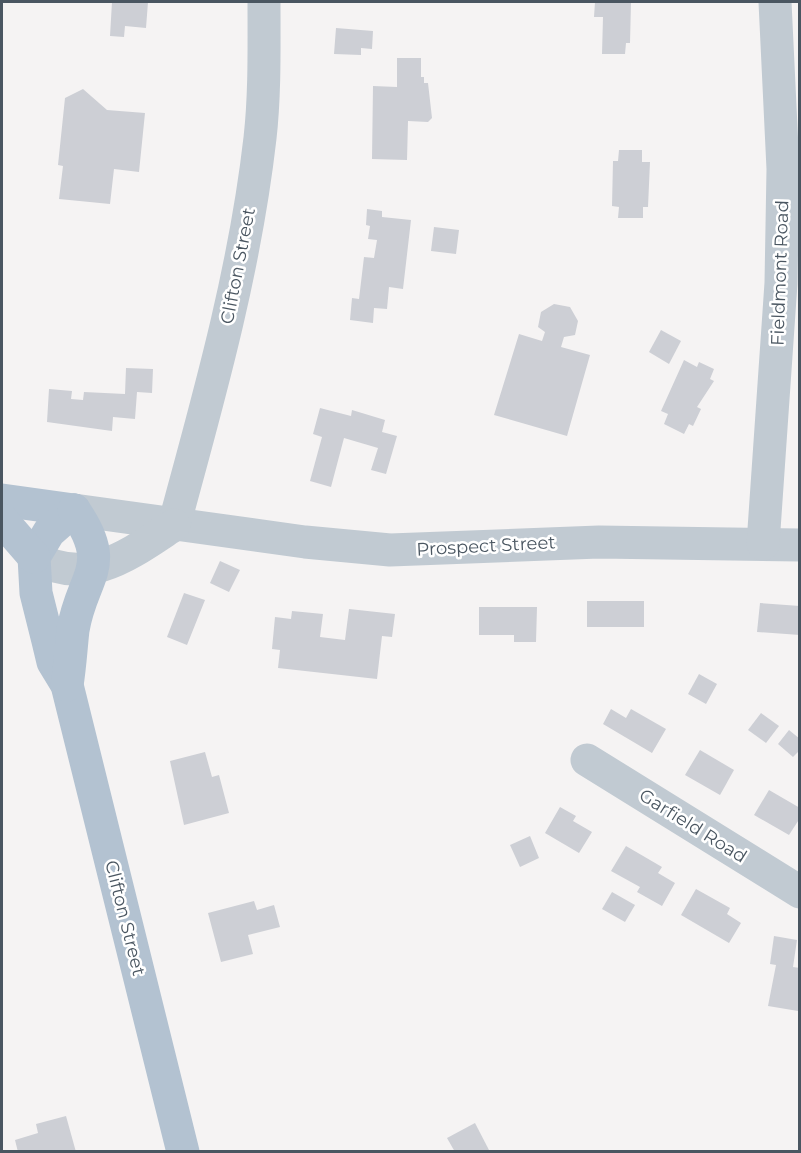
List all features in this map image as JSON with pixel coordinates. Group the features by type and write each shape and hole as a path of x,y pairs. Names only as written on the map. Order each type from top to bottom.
{"main road":[{"name":"Prospect Street","path":"2,500 74,510"},
{"path":"2,520 34,557 49,532 74,510"},
{"name":"Clifton Street","path":"67,685 73,630 95,568 90,536 74,510"},
{"name":"Clifton Street","path":"34,557 36,593 53,662 67,685 183,1152"}],"street":[{"name":"Clifton Street","path":"174,525 216,370 246,239 260,136 264,2"},
{"name":"Fieldmont Road","path":"763,544 781,283 783,169 775,2"},
{"name":"Prospect Street","path":"74,510 305,542 390,550 451,550 588,542 800,545"},
{"path":"34,557 63,569 77,571 95,568 127,555 174,525"},
{"name":"Garfield Road","path":"587,760 800,892"}],"building":[{"path":"112,2 148,2 146,28 125,26 124,37 110,36"},
{"path":"595,2 631,2 630,43 626,43 625,54 602,54 603,17 594,17"},
{"path":"336,28 373,31 372,49 361,48 361,55 334,54"},
{"path":"397,58 421,58 421,77 424,77 424,83 428,83 432,118 428,122 408,121 407,160 372,159 373,86 397,87"},
{"path":"83,89 107,110 145,113 139,172 114,169 110,204 59,199 63,166 58,165 65,98"},
{"path":"619,150 642,150 642,162 650,162 648,207 643,207 643,218 618,218 619,207 612,206 613,161 618,161"},
{"path":"367,209 382,211 382,217 411,220 403,289 389,287 387,309 374,308 373,323 350,320 352,298 359,299 364,257 374,258 377,240 368,239 370,226 366,225"},
{"path":"434,227 459,230 456,254 431,251"},
{"path":"554,304 570,307 578,321 575,335 564,337 561,347 590,355 567,436 494,415 519,334 542,341 545,332 538,327 541,312"},
{"path":"661,330 681,341 669,364 649,352"},
{"path":"684,360 697,367 699,362 714,369 710,379 714,381 697,407 701,409 693,426 689,424 684,434 664,424 668,414 661,411"},
{"path":"126,368 153,369 152,393 137,392 135,419 113,417 112,431 47,422 49,389 72,391 71,399 83,400 84,392 125,394"},
{"path":"320,408 351,416 352,410 385,420 382,432 397,436 386,474 371,470 378,448 344,438 331,487 310,481 322,437 313,434"},
{"path":"220,561 240,570 229,592 210,583"},
{"path":"184,593 205,600 187,645 167,637"},
{"path":"587,601 644,601 644,627 587,627"},
{"path":"760,603 800,606 800,635 757,632"},
{"path":"479,607 537,607 536,642 514,642 514,635 479,635"},
{"path":"349,609 395,614 392,637 382,636 377,679 278,668 280,650 272,649 275,617 291,619 292,611 323,614 320,637 345,640"},
{"path":"699,674 717,684 706,704 688,694"},
{"path":"611,709 626,718 631,709 666,729 652,753 603,724"},
{"path":"761,713 779,726 766,743 748,730"},
{"path":"789,730 800,739 800,750 793,757 778,744"},
{"path":"700,750 734,770 720,795 685,775"},
{"path":"205,752 212,777 219,775 229,813 184,825 170,761"},
{"path":"769,790 800,808 800,818 789,835 754,815"},
{"path":"560,807 576,816 573,821 592,832 579,853 545,833"},
{"path":"530,836 539,858 520,867 510,845"},
{"path":"626,846 662,867 658,873 675,883 662,906 637,892 640,887 611,871"},
{"path":"696,889 730,908 727,914 741,923 729,943 681,915"},
{"path":"612,892 635,905 625,922 602,909"},
{"path":"254,901 257,910 274,905 280,927 248,935 253,954 221,962 208,913"},
{"path":"774,936 797,940 793,967 800,968 798,1011 768,1006 776,965 770,964"},
{"path":"66,1116 76,1152 18,1152 15,1140 38,1133 36,1124"},
{"path":"475,1123 490,1152 455,1152 447,1138"}]}
